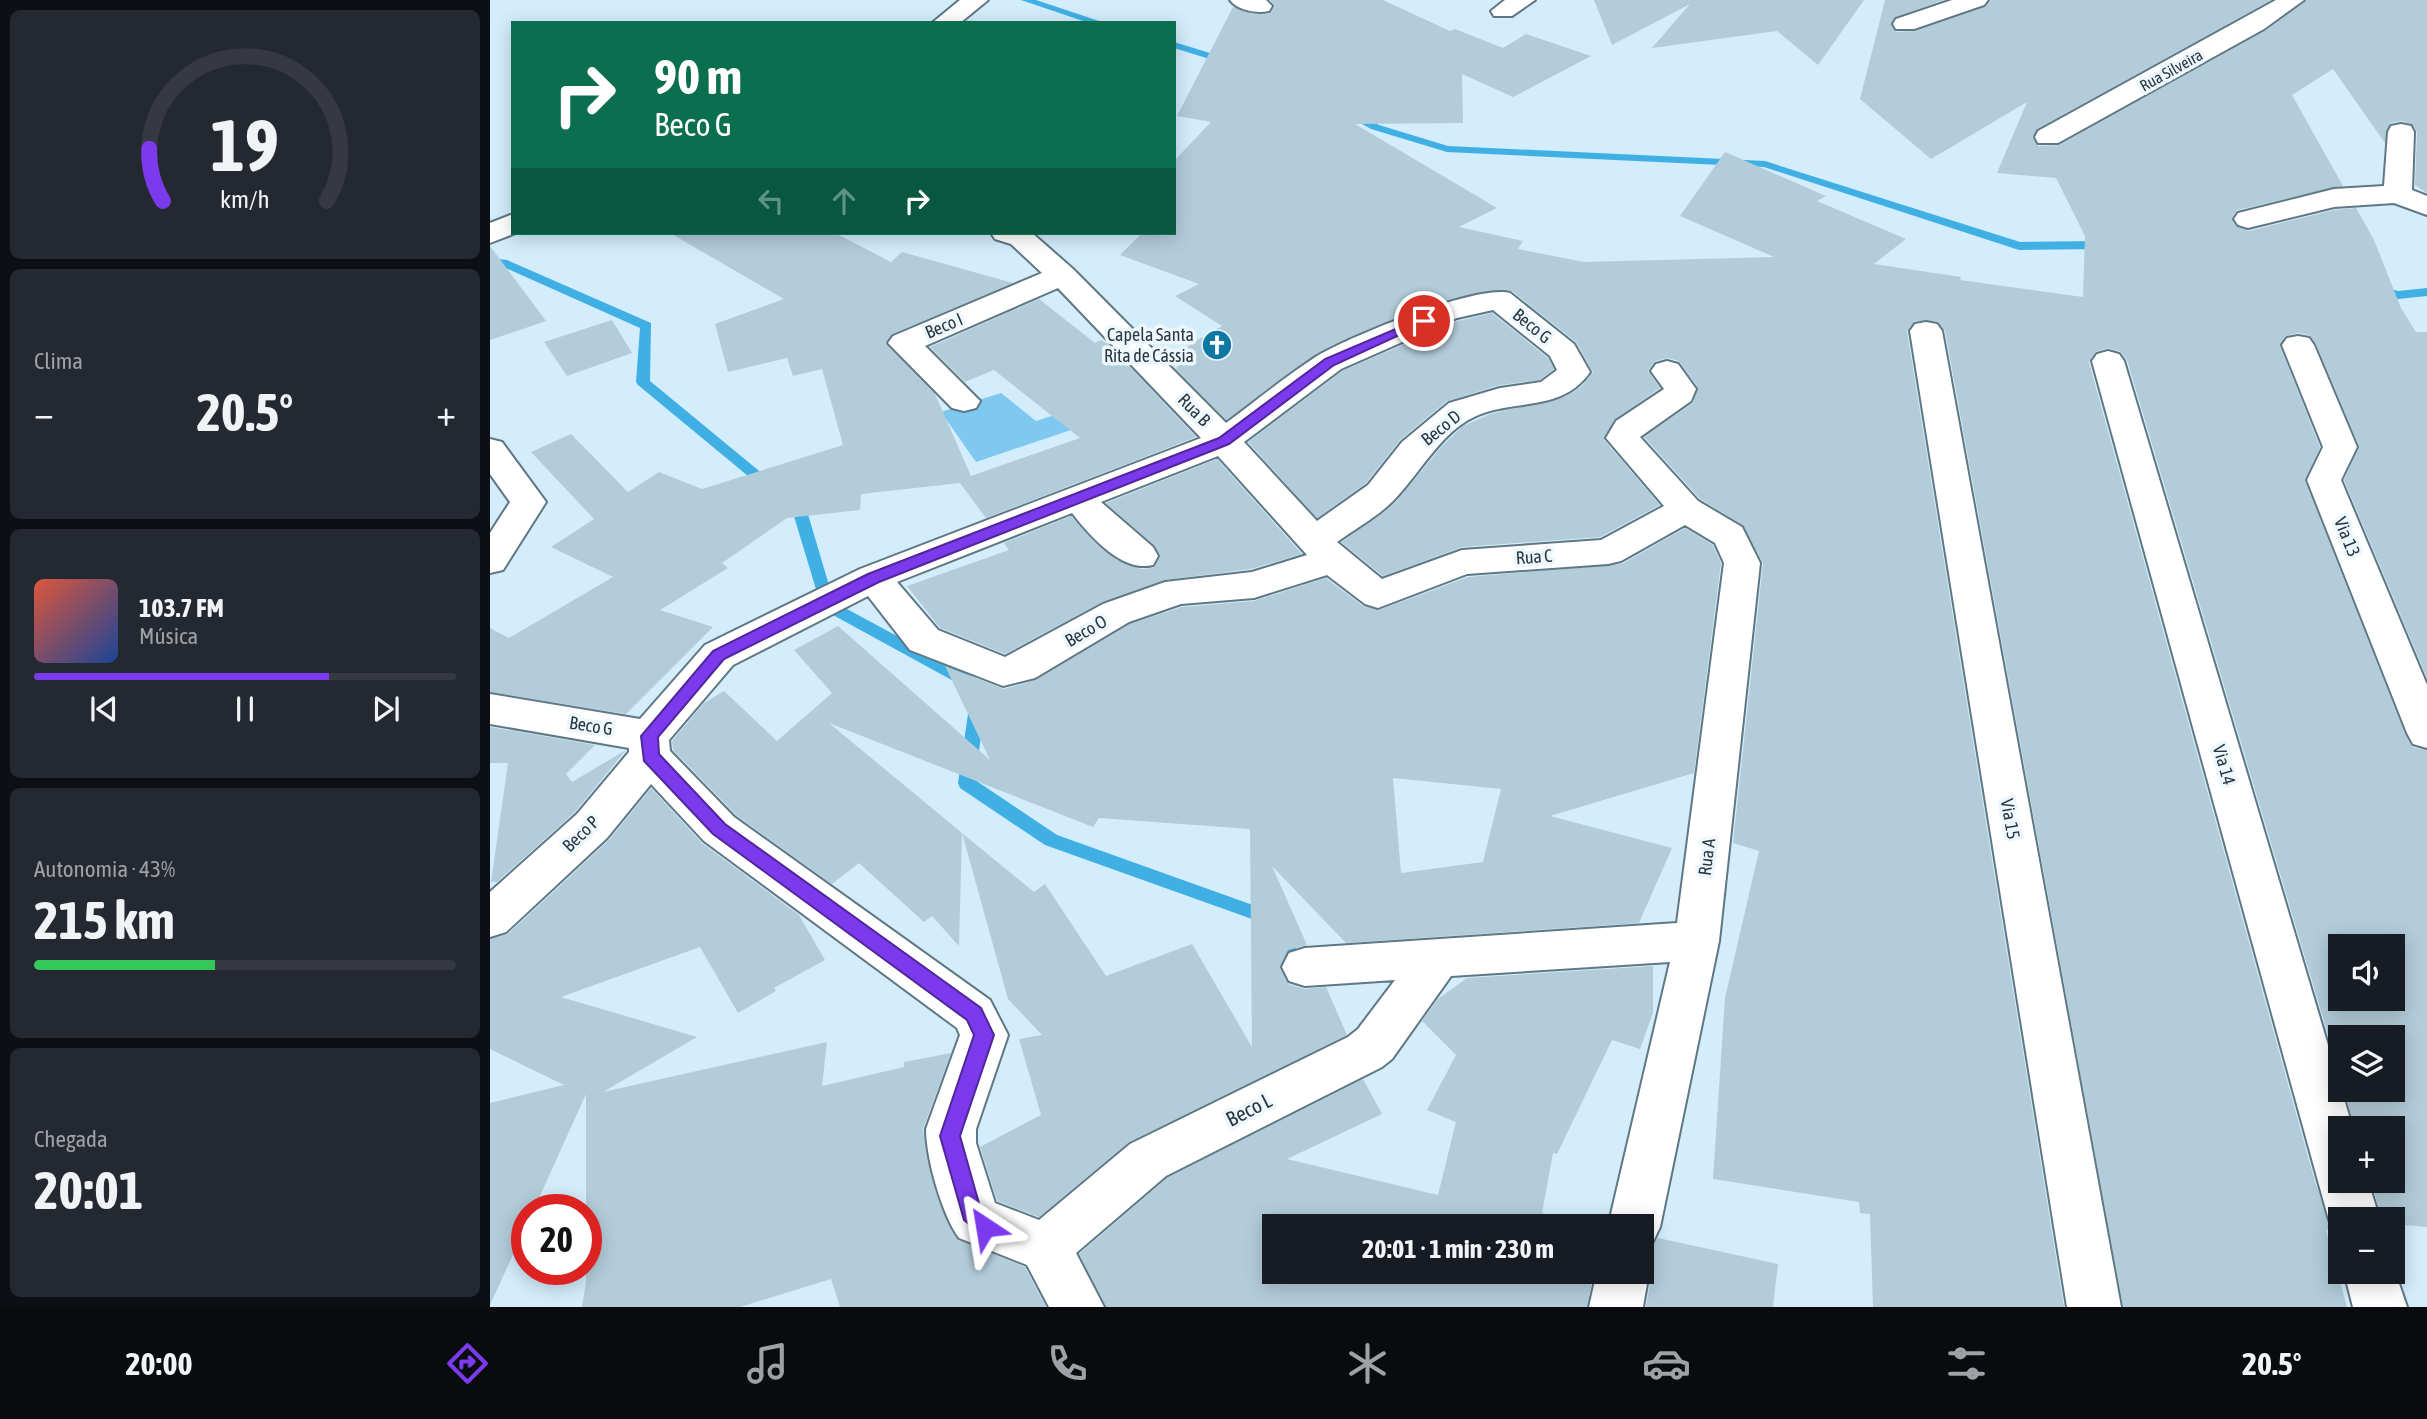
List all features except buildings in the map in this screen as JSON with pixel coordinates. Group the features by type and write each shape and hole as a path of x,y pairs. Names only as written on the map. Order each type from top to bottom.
{"street":[{"path":"947,21 976,0"},
{"path":"1905,24 1976,0"},
{"name":"Rua Silveira","path":"2048,137 2255,24 2292,0"},
{"path":"2398,194 2401,132"},
{"path":"2248,219 2334,198 2398,194 2427,206"},
{"path":"490,234 511,224"},
{"name":"Rua B","path":"1018,235 1062,275 1224,441 1323,551 1378,595"},
{"name":"Beco I","path":"964,401 904,344 1062,275"},
{"name":"Beco G","path":"490,709 650,746 719,655 873,578 1224,441 1330,362 1447,311 1499,299 1563,351"},
{"name":"Via 15","path":"1926,331 2094,1307"},
{"name":"Via 13","path":"2298,345 2340,447 2340,454 2324,472 2324,480 2427,733"},
{"name":"Beco D","path":"1323,551 1380,493 1414,450 1461,410 1500,398 1550,391 1574,372 1563,351"},
{"name":"Via 14","path":"2108,361 2328,1126"},
{"name":"Rua A","path":"1637,1214 1697,942 1738,616 1742,563 1730,536 1686,509 1623,438 1628,428 1679,394 1680,389 1667,371"},
{"path":"490,450 528,502 490,561"},
{"path":"1078,496 1096,519 1140,556"},
{"name":"Rua C","path":"1378,595 1462,562 1608,552 1686,509"},
{"name":"Beco O","path":"873,578 923,640 1003,672 1021,668 1116,613 1178,591 1254,585 1323,551"},
{"path":"650,746 719,829 974,1014 984,1035 950,1136 971,1213 985,1227 1045,1247 1077,1307"},
{"name":"Beco P","path":"490,919 592,826 650,746"},
{"path":"1305,967 1697,942"},
{"name":"Beco L","path":"1045,1247 1148,1160 1365,1052 1375,1044 1437,960"},
{"path":"1616,1307 1621,1284"},
{"path":"2373,1284 2380,1307"}],"shaded area":[{"path":"1001,393 1036,421 1064,412 1077,428 976,462 941,412"}],"waterway":[{"path":"1026,0 1094,21"},
{"path":"1176,46 1229,62"},
{"path":"1352,114 1375,127 1447,149 1765,164 2019,246 2104,245"},
{"path":"490,262 503,263 646,326 643,382 770,487"},
{"path":"2376,289 2398,295 2427,292"},
{"path":"787,501 800,511 827,605 965,680"},
{"path":"977,707 966,783 1051,840 1258,914 1297,964 1305,964"}],"place":[{"name":"Capela Santa Rita de Cássia","path":"1217,345"}],"route":[{"path":"985,1227 971,1213 950,1136 984,1035 974,1014 719,829 650,756 649,736 719,655 873,578 1224,441 1330,362 1424,321"}]}
